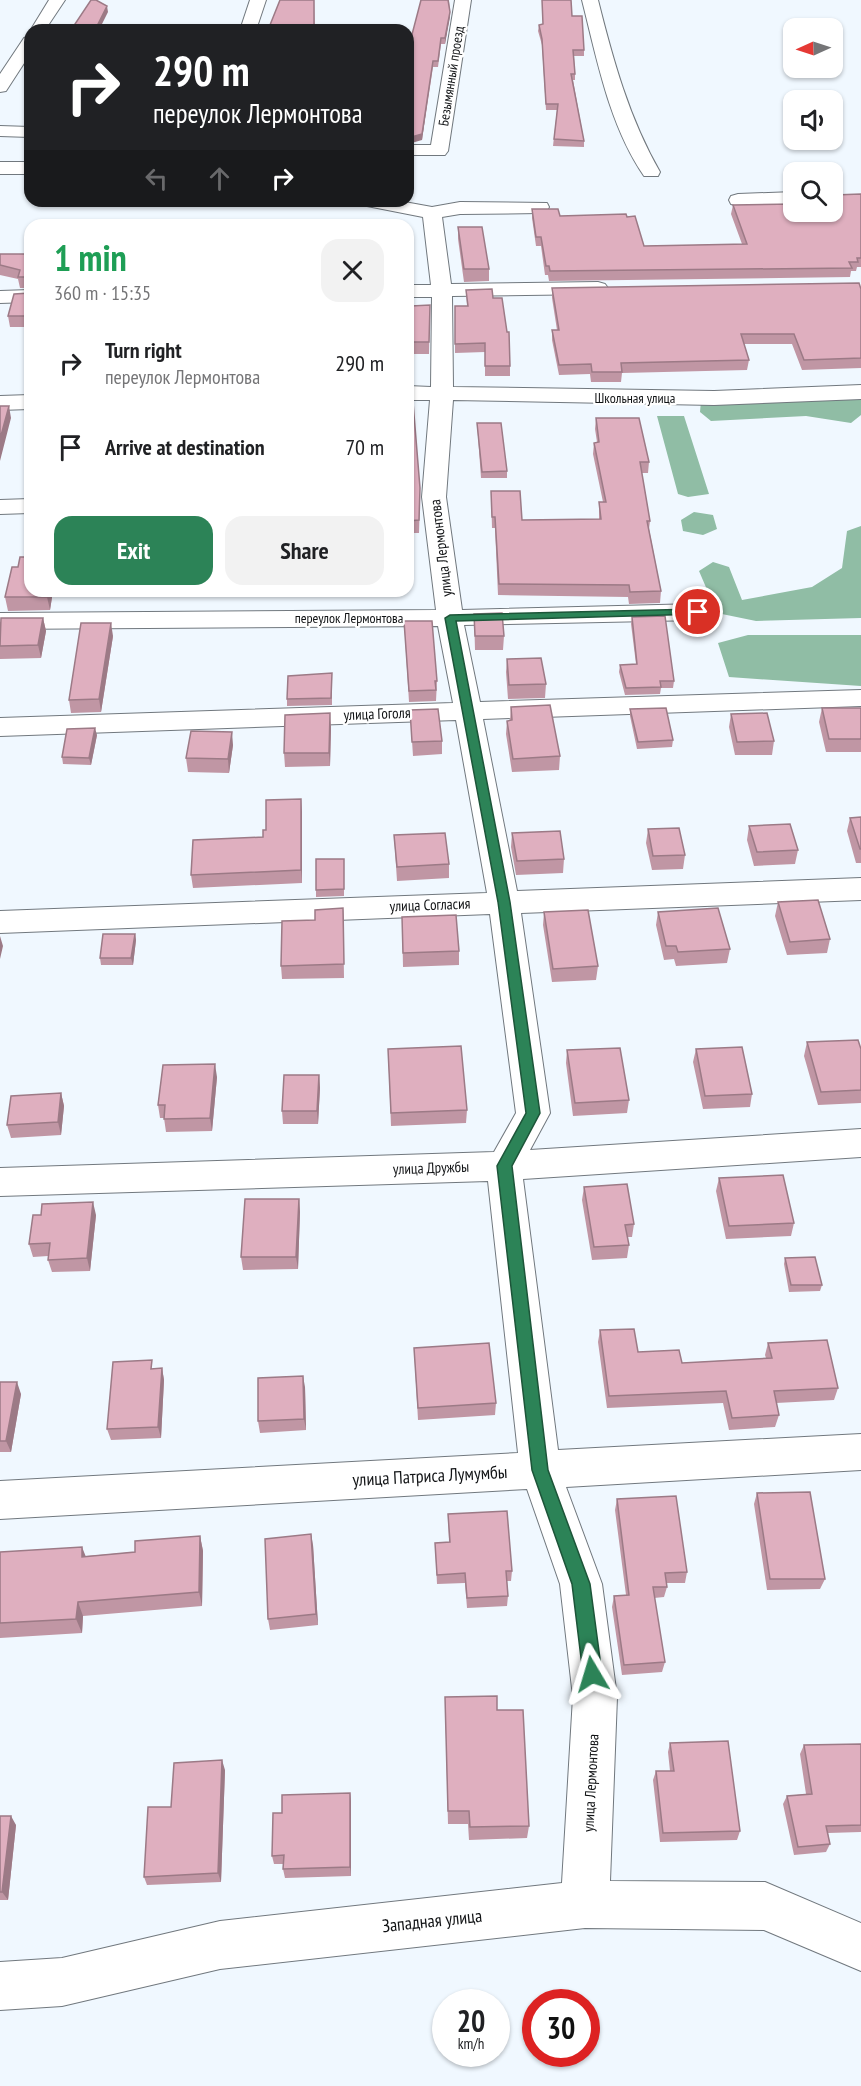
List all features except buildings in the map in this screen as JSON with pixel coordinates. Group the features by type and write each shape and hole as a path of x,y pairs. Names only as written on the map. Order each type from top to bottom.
{"street":[{"path":"41,24 57,0"},
{"path":"250,24 258,0"},
{"name":"Безымянный проезд","path":"414,150 439,151 463,0"},
{"path":"590,0 611,84 635,146 651,172"},
{"path":"0,87 24,50"},
{"path":"0,131 24,132"},
{"path":"0,168 24,168"},
{"path":"738,200 783,198"},
{"path":"400,207 432,213 460,208 540,207"},
{"name":"улица Лермонтова","path":"432,213 442,290 442,393 421,497 450,618 504,902 533,1113 504,1166 540,1470 581,1584 595,1697 585,1904"},
{"path":"414,291 621,288"},
{"path":"0,297 24,296"},
{"name":"Школьная улица","path":"414,393 714,398 861,392"},
{"path":"0,403 24,402"},
{"path":"0,507 24,506"},
{"name":"переулок Лермонтова","path":"0,621 450,618 698,612"},
{"name":"улица Гоголя","path":"0,727 861,698"},
{"name":"улица Согласия","path":"0,922 861,889"},
{"name":"улица Дружбы","path":"0,1182 504,1166 861,1143"},
{"name":"улица Патриса Лумумбы","path":"0,1500 861,1452"},
{"name":"Западная улица","path":"0,1986 62,1982 220,1945 585,1904 765,1906 861,1947"}],"green space":[{"path":"861,396 861,415 851,423 806,416 711,421 700,412 701,401"},
{"path":"657,416 684,416 709,494 688,497 678,494"},
{"path":"694,512 713,515 717,529 703,535 683,531 681,520"},
{"path":"861,526 861,618 756,621 717,613 699,571 713,562 729,567 742,600 812,587 842,568 847,531"},
{"path":"748,635 861,635 861,686 729,677 718,643"}],"route":[{"path":"592,1674 581,1584 540,1470 504,1166 533,1113 504,902 450,618 698,612"}]}
